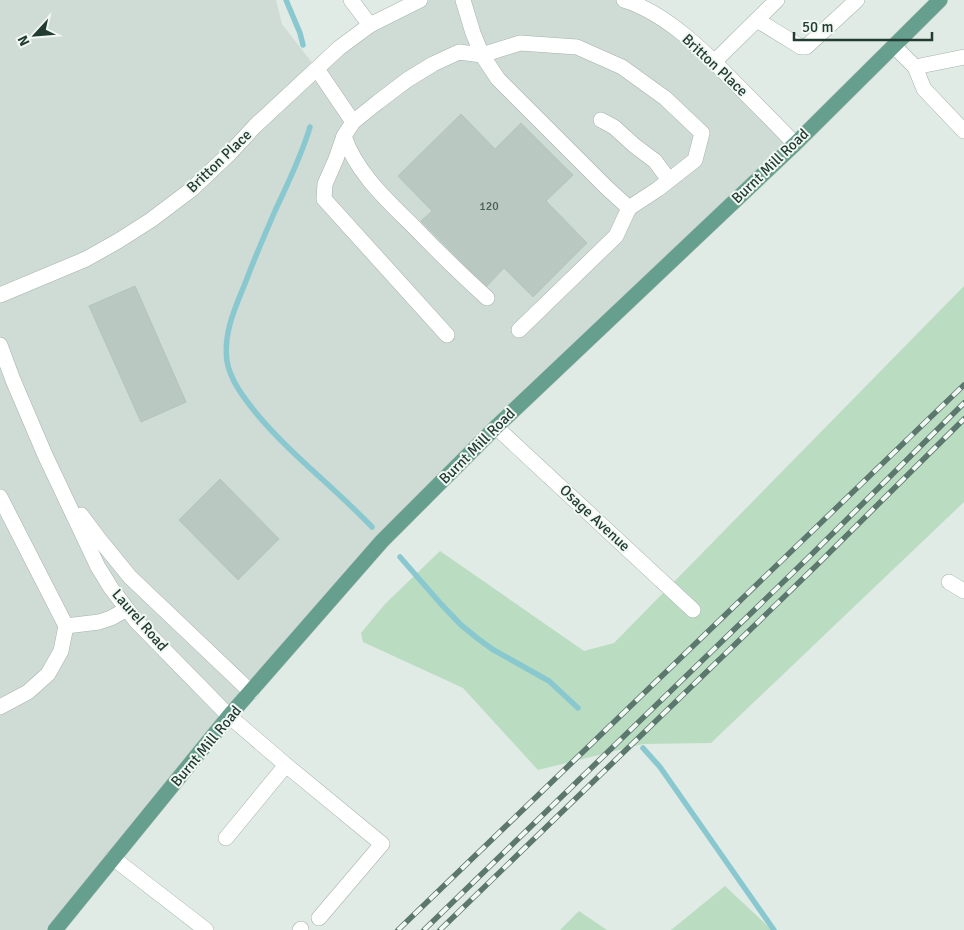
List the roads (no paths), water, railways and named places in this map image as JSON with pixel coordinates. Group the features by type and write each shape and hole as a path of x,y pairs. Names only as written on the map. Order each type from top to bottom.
{"main road":[{"name":"Burnt Mill Road","path":"56,930 229,716 382,541 496,426 795,144 940,0"}],"street":[{"path":"351,0 370,25"},
{"name":"Britton Place","path":"0,294 86,259 151,220 192,189 255,126 339,48 370,25 420,0"},
{"path":"464,0 473,34 482,54 498,79 629,208"},
{"name":"Britton Place","path":"624,0 659,17 690,40 795,144"},
{"path":"714,62 777,0"},
{"path":"757,20 801,47 806,47 856,0"},
{"path":"447,336 324,199 325,184 344,136 353,122 378,102 433,64 459,52 482,54 520,43 577,47 622,67 665,98 702,134 695,160 640,202 629,208 616,236 519,330"},
{"path":"894,46 915,67 924,89 964,131"},
{"path":"915,67 964,57"},
{"path":"317,69 353,122"},
{"path":"601,120 614,127 655,161 669,180"},
{"path":"344,136 348,149 378,191 456,270 487,298"},
{"name":"Laurel Road","path":"0,345 13,380 58,483 98,567 136,621 229,716 382,844 319,918"},
{"name":"Osage Avenue","path":"496,426 694,610"},
{"name":"Laurel Road","path":"58,483 98,538 130,577 250,692"},
{"path":"0,497 66,626 60,651 48,674 28,692 0,707"},
{"path":"949,582 964,592"},
{"path":"66,626 99,622 127,609"},
{"path":"226,838 286,765"},
{"path":"113,858 206,930"}],"waterway":[{"path":"286,0 303,45"},
{"path":"310,127 235,310 227,340 227,361 234,382 256,413 298,457 372,527"},
{"path":"400,557 461,625 492,649 549,681 578,708"},
{"path":"643,748 660,767 774,930"}],"railway":[{"path":"398,930 964,385"},
{"path":"424,930 809,557 964,403"},
{"path":"440,930 817,565 964,419"}]}
